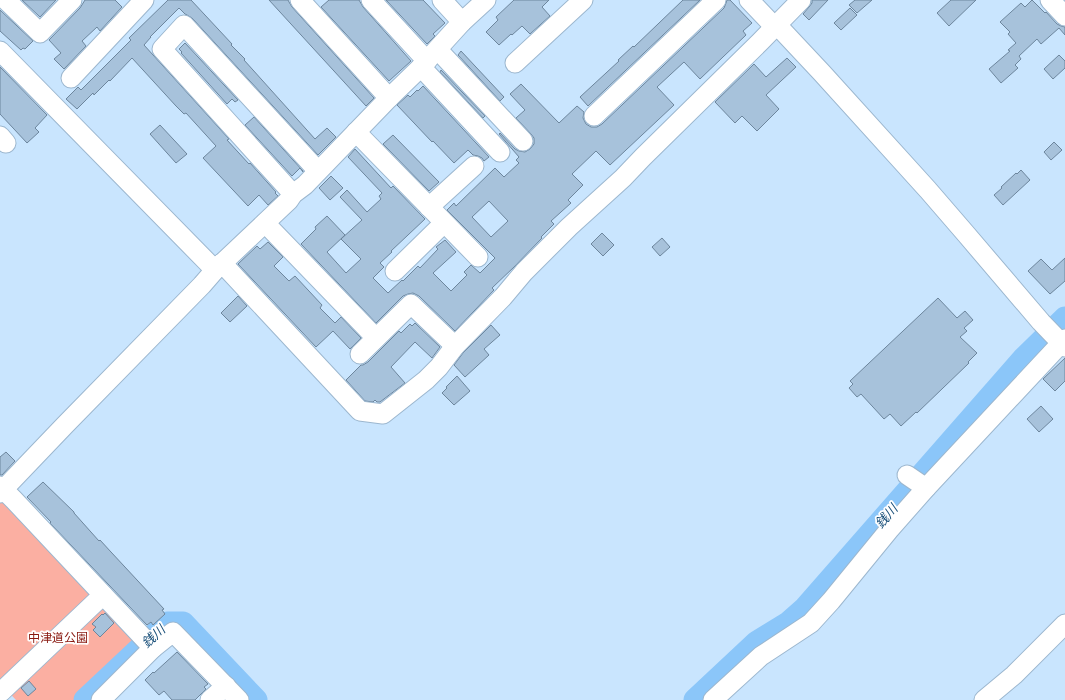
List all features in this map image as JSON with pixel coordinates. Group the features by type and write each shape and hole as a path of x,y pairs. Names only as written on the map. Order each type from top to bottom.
{"street":[{"path":"6,0 40,34 72,0"},
{"path":"70,78 144,0"},
{"path":"300,0 389,98"},
{"path":"371,0 429,59 523,141"},
{"path":"442,0 462,22"},
{"path":"148,644 14,500 1,490 202,285 218,266 289,200 293,194 305,185 429,59 462,22 486,0"},
{"path":"515,63 583,0"},
{"path":"594,116 716,0"},
{"path":"713,700 761,656 810,623 831,601 889,530 916,481 1062,342 1043,324 928,190 822,73 777,25 771,23 749,0"},
{"path":"0,51 218,266 360,411 383,414 435,372 454,346 503,297 524,272 569,227 623,178 643,156 777,25 800,0"},
{"path":"1050,0 1065,16"},
{"path":"293,194 162,49 184,25 318,171"},
{"path":"429,59 500,152"},
{"path":"356,132 478,257"},
{"path":"429,207 474,166"},
{"path":"395,271 444,222"},
{"path":"265,223 376,338"},
{"path":"360,354 411,304 454,346"},
{"path":"3,694 103,595"},
{"path":"984,700 1014,675 1065,624"},
{"path":"101,700 148,644 173,632 239,700"},
{"path":"210,700 226,686"}],"green space":[{"name":"中津道公園","path":"6,497 141,639 78,700 16,700 0,683 0,503"}],"building":[{"path":"22,0 56,0 40,17"},
{"path":"85,0 115,0 122,7 100,31 97,27 82,41 86,46 64,69 54,59 61,53 49,40 80,8"},
{"path":"168,0 191,0 232,44 231,45 245,59 244,60 315,139 327,128 336,137 318,155 192,18 179,8 150,37 144,45 229,139 227,140 276,192 275,193 278,196 268,205 259,195 248,206 203,158 216,146 186,113 184,114 176,106 132,58 110,81 109,80 94,95 93,93 77,109 66,99 78,87 81,90 131,40 129,38"},
{"path":"269,0 288,0 292,7 374,98 366,106"},
{"path":"329,0 359,0 363,7 411,61 389,81 321,7"},
{"path":"386,0 423,0 445,23 433,34 435,36 427,44"},
{"path":"514,0 549,0 542,7 550,16 530,34 522,26 499,45 486,32 498,20 496,17"},
{"path":"683,0 700,0 588,106 580,97"},
{"path":"727,0 730,0 752,23 743,31 746,35 700,79 684,62 657,87 674,105 610,165 596,151 572,174 583,185 568,200 571,203 551,221 554,224 541,237 542,238 492,288 494,290 455,331 419,296 413,293 403,296 376,323 301,244 316,229 315,227 327,216 345,235 327,252 346,273 361,259 341,239 362,220 340,197 347,190 367,212 381,199 379,196 382,193 348,157 355,149 391,188 393,186 425,219 380,263 384,267 373,278 388,293 418,266 420,268 438,249 436,247 445,240 456,252 433,273 451,291 467,275 464,272 471,265 480,273 495,258 447,210 454,203 456,206 495,168 504,177 519,163 516,160 519,157 499,134 500,133 515,149 519,151 525,152 534,144 534,138 516,118 525,110 510,94 521,84 559,123 577,106 584,112 583,118 586,124 591,127 597,127 602,124 724,8","holes":["489,201 508,221 491,237 472,217"]},
{"path":"812,0 828,0 809,20 803,14 812,3"},
{"path":"855,0 872,0 857,13 849,5"},
{"path":"951,0 976,0 949,26 937,13"},
{"path":"1032,0 1057,24 1065,27 1065,35 1059,28 1041,44 1037,39 1019,56 1021,59 1015,65 1018,68 1001,83 989,69 1010,51 1008,50 1016,43 1008,34 1010,32 1000,22 1021,3 1025,7"},
{"path":"850,8 857,15 841,30 834,23"},
{"path":"0,10 33,41 25,49 23,48 21,50 0,31"},
{"path":"185,43 238,100 235,102 232,99 227,104 181,53 182,52 179,49"},
{"path":"461,51 504,97 500,101 458,55"},
{"path":"1059,55 1065,61 1065,68 1053,79 1044,69"},
{"path":"787,58 796,67 766,95 779,109 757,131 742,116 735,123 715,102 754,64 766,77"},
{"path":"0,67 47,115 35,128 39,132 27,143 0,114"},
{"path":"441,70 485,116 483,118 440,72"},
{"path":"423,86 489,157 484,161 482,158 473,155 468,150 454,163 397,105 408,95 410,97"},
{"path":"254,117 303,171 303,172 300,168 292,176 245,125"},
{"path":"160,125 187,154 176,163 150,134"},
{"path":"393,135 439,182 429,191 383,144"},
{"path":"1054,142 1062,150 1051,160 1044,152"},
{"path":"1021,170 1030,180 1003,205 994,195"},
{"path":"331,176 343,188 330,200 319,188"},
{"path":"602,233 614,245 603,256 591,244"},
{"path":"662,238 670,247 660,256 652,247"},
{"path":"268,242 283,257 274,266 289,281 295,276 322,305 320,308 335,323 341,317 361,338 350,349 333,331 316,347 238,264 257,246 260,249"},
{"path":"1065,258 1065,281 1050,294 1028,271 1041,259 1052,270"},
{"path":"238,296 247,306 230,322 221,313"},
{"path":"938,298 957,318 965,311 973,320 964,328 967,331 960,337 977,353 968,362 969,363 917,413 916,412 901,426 890,414 884,419 861,394 857,397 849,388 853,384 850,381"},
{"path":"415,323 440,347 432,358 415,342 391,367 405,383 380,402 375,400 373,402 365,401 346,380 361,365 368,362 399,331 401,333 410,324 412,326"},
{"path":"491,325 500,335 484,349 489,355 465,377 454,365 463,353"},
{"path":"1065,358 1065,381 1055,391 1043,379"},
{"path":"457,376 470,391 454,405 442,393"},
{"path":"1041,406 1053,419 1039,432 1027,419"},
{"path":"6,452 15,461 2,475 0,475 0,457"},
{"path":"43,482 74,512 99,541 100,540 164,609 162,610 165,614 153,625 151,622 147,625 27,497"},
{"path":"105,613 114,623 100,637 93,630 96,627 92,624"},
{"path":"177,652 208,684 204,687 206,689 195,700 172,700 164,691 159,695 145,680"},
{"path":"29,681 36,689 28,696 21,688"}],"waterway":[{"name":"銭川","path":"695,700 757,642 788,623 805,608 1023,359 1065,318"},
{"name":"銭川","path":"85,700 167,623 183,623 256,700"}]}
